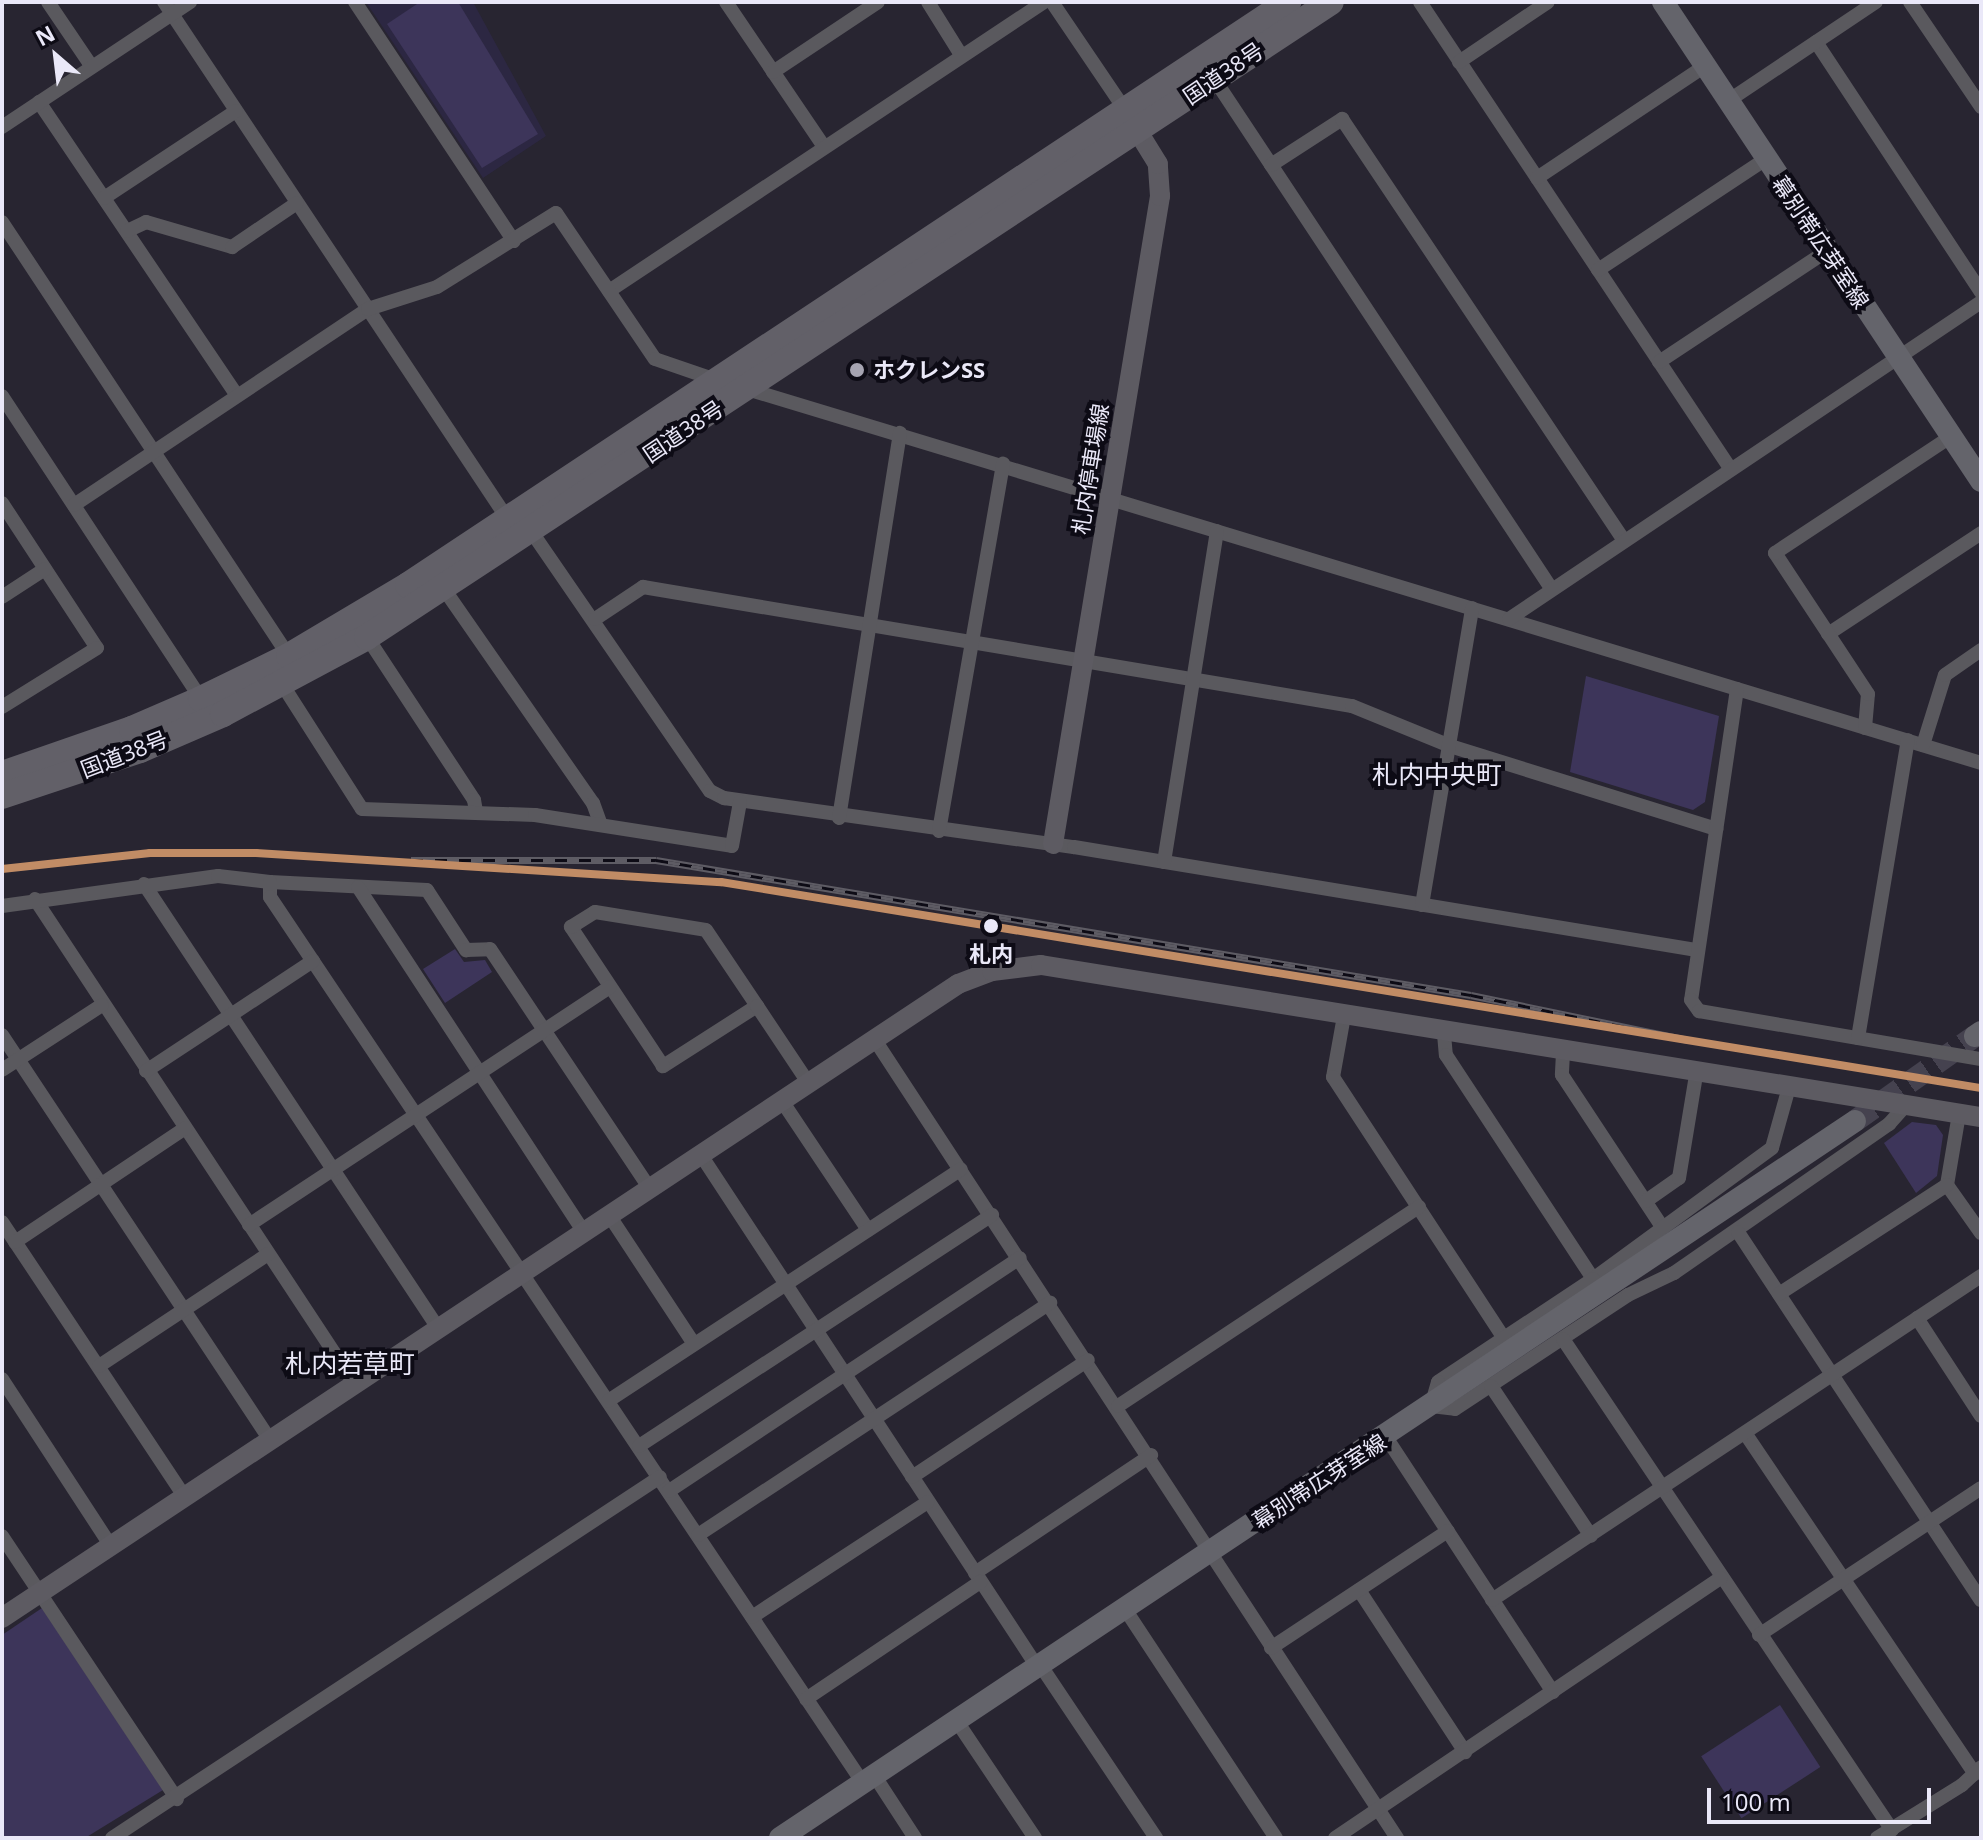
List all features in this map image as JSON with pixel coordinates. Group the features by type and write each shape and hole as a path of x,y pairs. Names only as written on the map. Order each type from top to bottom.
{"highway":[{"name":"国道38号","path":"1208,69 1288,2"},
{"name":"国道38号","path":"4,776 132,729 201,699 291,671 719,381 1208,69 1331,2"},
{"name":"国道38号","path":"4,776 140,750 291,671 367,637 747,389 1131,120"}],"main road":[{"name":"幕別帯広芽室線","path":"1663,2 1981,481"},
{"name":"幕別帯広芽室線","path":"780,1838 1038,1664 1386,1437 1855,1121"}],"street":[{"path":"48,2 92,67"},
{"path":"2,127 92,67 168,8 190,2"},
{"path":"355,2 514,241"},
{"path":"726,2 823,145"},
{"path":"773,72 878,2"},
{"path":"928,2 961,55"},
{"path":"609,291 823,145 1044,2"},
{"path":"1052,2 1131,120"},
{"path":"1420,2 1730,468"},
{"path":"1459,62 1548,2"},
{"path":"1728,101 1876,2"},
{"path":"1910,2 1981,107"},
{"path":"168,8 509,521 535,530 710,791 740,802 839,818 1053,844 1696,950"},
{"path":"1816,42 1981,292"},
{"path":"1537,178 1705,66"},
{"path":"1208,69 1551,588"},
{"path":"39,102 237,396"},
{"path":"104,198 236,111"},
{"path":"1271,165 1342,119 1623,539"},
{"name":"札内停車場線","path":"1053,844 1160,196 1158,164 1131,120"},
{"path":"1598,270 1766,159"},
{"path":"127,231 146,222 232,247 297,203"},
{"path":"74,505 368,309 437,287 556,213 655,359 1981,763"},
{"path":"2,222 156,451 291,671 362,809 476,811 601,825 732,846 740,802"},
{"path":"1659,362 1827,251"},
{"path":"1509,619 1623,539 1981,302"},
{"path":"2,396 201,699"},
{"path":"839,818 872,629 900,433"},
{"path":"1865,728 1868,694 1775,553 1952,436"},
{"path":"939,831 1003,464"},
{"path":"2,707 97,648 4,510"},
{"path":"1164,862 1217,531"},
{"path":"1828,634 1981,533"},
{"path":"2,597 45,569"},
{"path":"595,619 643,587 872,629 1352,706 1450,746 1716,829"},
{"path":"444,589 593,803 601,825"},
{"path":"1422,905 1472,608"},
{"path":"367,637 476,811"},
{"path":"1923,745 1945,675 1981,650"},
{"path":"1737,689 1691,1000 1699,1011 1981,1059"},
{"path":"1858,1038 1908,740"},
{"path":"2,906 218,876 270,882 427,890 466,950 490,949 650,1189"},
{"path":"270,882 270,897 806,1699 915,1838"},
{"path":"144,884 438,1328"},
{"path":"358,887 584,1232"},
{"path":"35,899 354,1383"},
{"path":"757,1006 663,1066 571,927 595,912 706,930 757,1006 809,1084"},
{"path":"146,1071 313,961"},
{"path":"2,1618 958,984 992,971 1041,965 1696,1075 1981,1117"},
{"path":"249,1225 610,987"},
{"path":"2,1070 102,1005"},
{"path":"1344,1016 1333,1077 1504,1338"},
{"path":"1444,1034 1446,1055 1593,1279"},
{"path":"2,1035 269,1439"},
{"path":"875,1040 1151,1455 1209,1553 1397,1838"},
{"path":"1563,1053 1562,1075 1661,1225"},
{"path":"1646,1201 1679,1178 1696,1075"},
{"path":"1789,1087 1772,1148 1661,1225 1593,1279 1438,1382 1431,1406 1455,1409 1738,1232 1889,1124 1905,1106"},
{"path":"782,1101 868,1230"},
{"path":"1959,1114 1947,1185 1981,1233"},
{"path":"185,1128 100,1184 7,1234 185,1497"},
{"path":"701,1155 978,1578 1156,1838"},
{"path":"608,1401 961,1169"},
{"path":"1779,1294 1947,1185"},
{"path":"1118,1406 1419,1207"},
{"path":"609,1215 694,1344"},
{"path":"639,1446 992,1215"},
{"path":"1738,1232 1981,1600"},
{"path":"99,1366 268,1254"},
{"path":"669,1491 1020,1258"},
{"path":"1492,1600 1981,1276"},
{"path":"698,1535 1050,1303"},
{"path":"1917,1318 1981,1416"},
{"path":"1563,1339 1892,1830"},
{"path":"912,1477 1088,1360"},
{"path":"2,1379 111,1546"},
{"path":"1491,1386 1591,1536"},
{"path":"1745,1433 1842,1579 1978,1771 1877,1838"},
{"path":"1386,1437 1553,1692"},
{"path":"806,1699 1151,1455"},
{"path":"112,1838 177,1799 660,1477"},
{"path":"1759,1635 1981,1488"},
{"path":"752,1617 928,1502"},
{"path":"1271,1648 1448,1531"},
{"path":"2,1536 177,1799"},
{"path":"1335,1838 1721,1578"},
{"path":"1359,1590 1465,1752"},
{"path":"1125,1609 1276,1838"},
{"path":"956,1720 1035,1838"}],"shaded area":[{"path":"366,2 473,2 546,136 483,178"},
{"path":"420,2 458,2 538,134 482,168 387,24"},
{"path":"1586,676 1719,716 1705,802 1693,810 1570,772"},
{"path":"455,949 464,962 485,960 492,972 445,1003 423,969"},
{"path":"1912,1122 1936,1125 1943,1135 1937,1176 1916,1193 1884,1143"},
{"path":"42,1608 163,1790 85,1838 2,1838 2,1635"},
{"path":"1780,1705 1820,1767 1741,1818 1701,1756"}],"tunnel":[{"path":"1855,1121 1975,1036"}],"railway":[{"path":"411,860 656,860 1471,995 1688,1040"}],"transit line":[{"path":"2,869 150,853 256,853 721,882 1981,1088"}],"place":[{"name":"ホクレンSS","path":"857,370"},
{"name":"札内","path":"991,926"}],"district":[{"name":"札内中央町","path":"1437,775"},
{"name":"札内若草町","path":"350,1364"}]}
